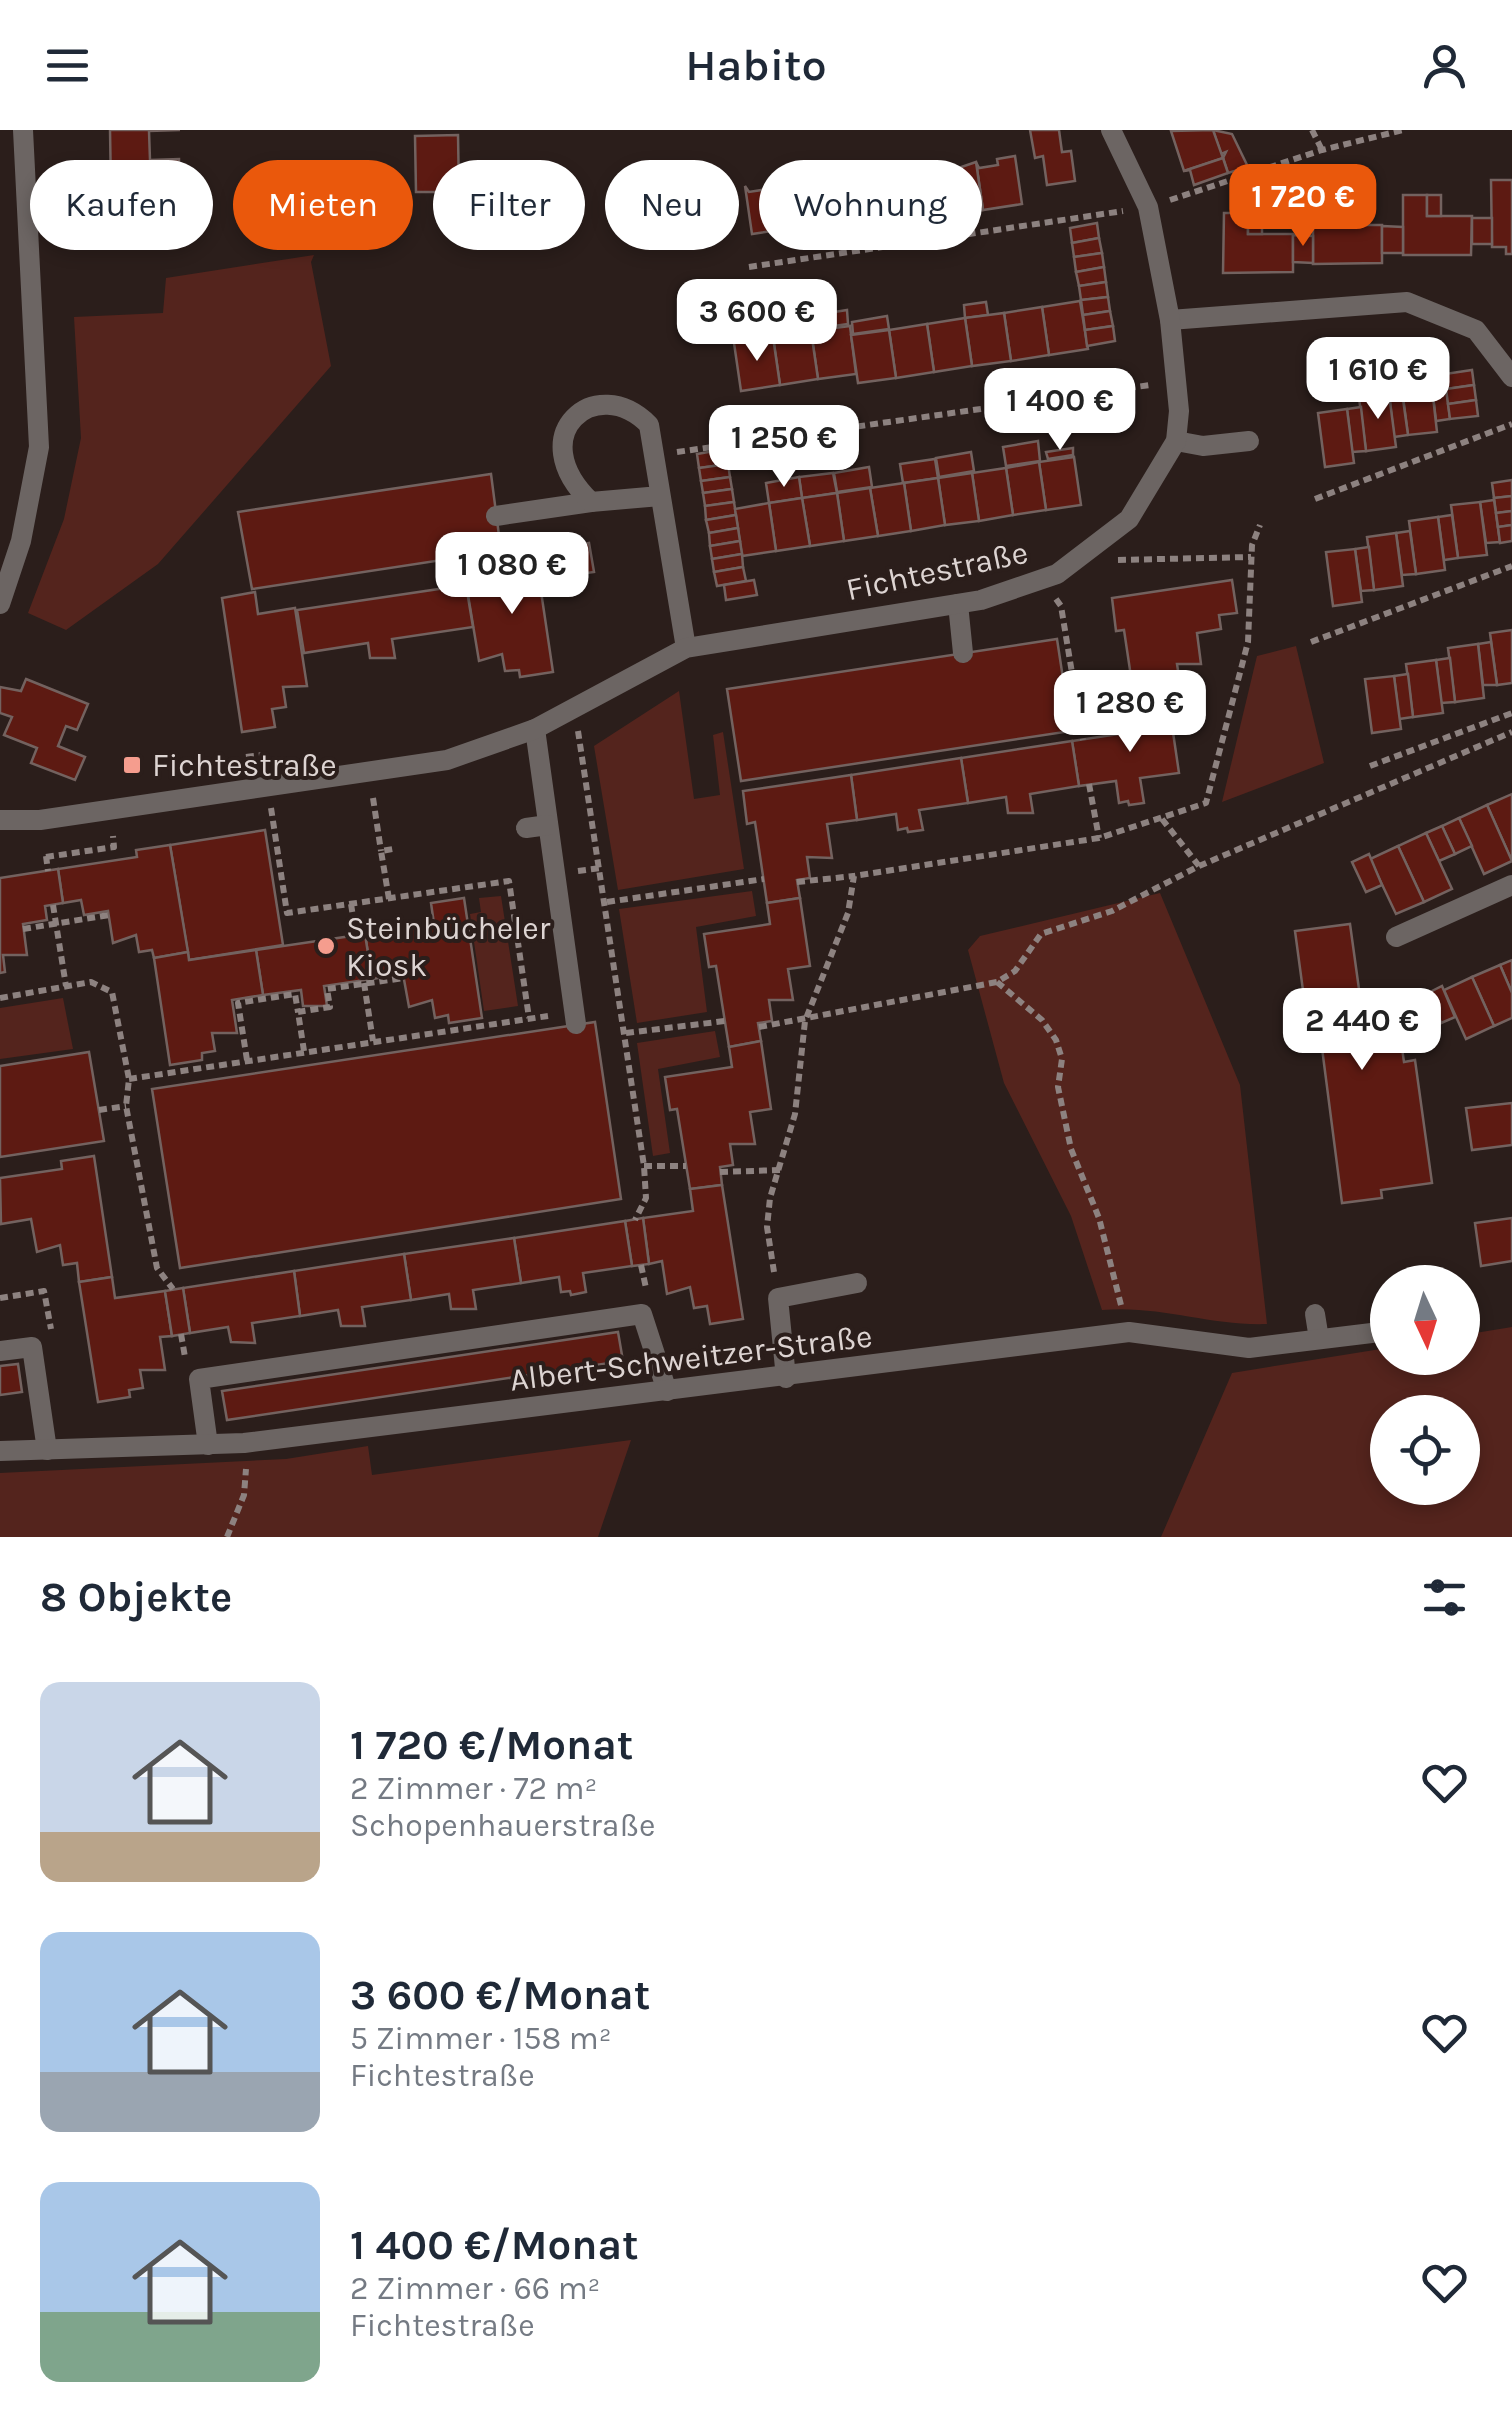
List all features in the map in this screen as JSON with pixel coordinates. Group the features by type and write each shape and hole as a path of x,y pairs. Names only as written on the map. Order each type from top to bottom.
{"street":[{"path":"0,604 21,541 39,447 24,130"},
{"path":"1111,130 1148,207 1170,320 1176,441 1203,446 1249,441"},
{"path":"1170,320 1406,302 1476,330 1512,377"},
{"path":"591,502 563,469 560,445 568,425 579,413 608,403 637,412 649,424 686,648"},
{"name":"Fichtestraße","path":"0,820 40,820 447,760 535,729 686,648 958,604 1042,582 1129,519 1176,441"},
{"path":"496,516 660,496"},
{"path":"958,604 964,653"},
{"path":"535,729 576,1024"},
{"path":"526,828 548,825"},
{"path":"1396,937 1512,885"},
{"path":"786,1378 778,1298 857,1283"},
{"path":"208,1445 199,1379 642,1314 666,1390"},
{"path":"1315,1314 1319,1339"},
{"name":"Albert-Schweitzer-Straße","path":"0,1451 244,1443 1130,1332 1249,1348 1370,1333"},
{"path":"0,1351 32,1346 46,1450"}],"path":[{"path":"1312,130 1322,150"},
{"path":"749,267 1148,207 1322,150 1403,130"},
{"path":"654,456 1176,381"},
{"path":"1315,499 1512,424"},
{"path":"797,882 1099,838 1206,803 1248,642 1251,558 1260,525"},
{"path":"1078,558 1251,558"},
{"path":"1311,642 1512,566"},
{"path":"1042,582 1061,606 1083,740"},
{"path":"574,710 607,902 644,1166 646,1198 634,1220"},
{"path":"1370,766 1512,713"},
{"path":"759,1027 996,982 1015,971 1041,934 1112,912 1199,866 1512,732"},
{"path":"1089,784 1099,838"},
{"path":"130,1079 528,1018 509,881 287,913 267,785"},
{"path":"374,798 389,899"},
{"path":"1162,819 1199,866"},
{"path":"382,851 393,849"},
{"path":"46,853 48,871"},
{"path":"778,1298 767,1227 770,1198 795,1114 805,1021 848,913 854,876"},
{"path":"607,902 764,879"},
{"path":"352,904 356,935"},
{"path":"53,905 66,986"},
{"path":"24,929 109,916"},
{"path":"298,1012 330,1007 327,987 404,978"},
{"path":"0,998 91,982 112,992 130,1079 126,1106 157,1268 173,1290"},
{"path":"364,982 373,1041"},
{"path":"996,982 1042,1020 1056,1040 1062,1059 1058,1087 1071,1148 1099,1218 1130,1332"},
{"path":"247,1060 235,1004 295,994 304,1051"},
{"path":"626,1033 725,1020"},
{"path":"99,1110 126,1106"},
{"path":"644,1166 686,1166"},
{"path":"720,1172 781,1170"},
{"path":"227,1537 244,1495 244,1443"}],"shaded area":[{"path":"314,255 311,262 331,366 158,564 66,630 28,613 64,519 81,438 74,317 163,313 166,278"},
{"path":"1296,646 1324,763 1222,802 1257,656"},
{"path":"679,691 694,799 720,795 713,735 723,732 744,869 618,890 594,746"},
{"path":"752,891 756,916 696,927 707,1012 637,1023 619,909"},
{"path":"1160,893 1240,1085 1267,1324 1145,1310 1102,1310 1071,1216 1004,1083 968,950 980,936"},
{"path":"501,896 518,1006 484,1011 470,914 481,912 479,898"},
{"path":"63,998 73,1049 0,1059 0,1008"},
{"path":"715,1031 720,1057 658,1069 670,1153 653,1156 637,1043"},
{"path":"1512,1327 1512,1537 1161,1537 1232,1373 1370,1351 1370,1375 1480,1375 1480,1332"},
{"path":"631,1440 598,1537 0,1537 0,1473 286,1459 368,1446 372,1475"}],"building":[{"path":"110,130 180,130 149,131 150,160 111,160"},
{"path":"1030,130 1059,130 1062,152 1071,151 1075,181 1047,185 1043,156 1035,158"},
{"path":"1213,130 1232,134 1248,167 1228,173 1223,158 1226,152 1221,154"},
{"path":"1213,130 1223,158 1184,171 1171,131"},
{"path":"458,135 458,160 433,160 433,192 416,192 415,136"},
{"path":"1015,156 1022,204 983,210 982,168 998,165 997,159"},
{"path":"1223,158 1228,173 1194,185 1190,170 1184,171"},
{"path":"1491,180 1512,180 1512,254 1506,254 1506,247 1492,247"},
{"path":"745,186 749,192 759,190 759,233 752,234"},
{"path":"1403,195 1427,195 1427,216 1472,216 1471,255 1403,255"},
{"path":"1427,195 1441,195 1441,216 1427,216"},
{"path":"1352,198 1352,225 1338,225 1338,199"},
{"path":"1313,199 1338,199 1338,225 1382,225 1382,263 1313,264"},
{"path":"1224,213 1248,213 1248,234 1293,234 1293,272 1223,273"},
{"path":"1248,213 1262,213 1262,234 1248,234"},
{"path":"1472,218 1492,218 1492,244 1472,244"},
{"path":"1097,223 1099,238 1072,243 1070,228"},
{"path":"1382,226 1403,227 1403,253 1382,253"},
{"path":"1293,235 1313,236 1313,263 1293,262"},
{"path":"1099,238 1102,253 1074,257 1072,243"},
{"path":"1102,253 1104,267 1076,272 1074,257"},
{"path":"1104,267 1106,282 1079,286 1076,272"},
{"path":"1106,282 1108,297 1081,300 1079,286"},
{"path":"1108,297 1110,311 1083,315 1081,300"},
{"path":"1080,301 1088,349 1049,355 1042,307"},
{"path":"986,302 988,315 965,318 964,305"},
{"path":"1042,307 1049,355 1011,361 1004,313"},
{"path":"847,310 848,324 812,329 809,316"},
{"path":"1110,311 1113,326 1085,330 1083,315"},
{"path":"1004,313 1011,361 972,366 965,318"},
{"path":"887,316 889,329 853,334 852,322"},
{"path":"965,318 972,366 934,372 927,324"},
{"path":"927,324 934,372 896,378 889,330"},
{"path":"754,325 757,338 734,342 732,328"},
{"path":"850,326 856,374 818,379 811,331"},
{"path":"1113,326 1115,341 1087,346 1085,330"},
{"path":"889,330 896,378 858,383 851,335"},
{"path":"811,331 818,379 780,385 773,337"},
{"path":"773,337 780,385 741,391 734,343"},
{"path":"1472,370 1474,385 1446,389 1445,374"},
{"path":"1445,376 1450,419 1436,421 1431,379"},
{"path":"1431,379 1437,432 1408,435 1401,382"},
{"path":"1474,385 1476,400 1448,404 1446,389"},
{"path":"1402,392 1408,435 1394,437 1389,394"},
{"path":"1389,394 1396,447 1366,451 1359,398"},
{"path":"1476,400 1478,416 1450,419 1448,404"},
{"path":"1361,407 1366,451 1352,452 1347,409"},
{"path":"1347,409 1354,463 1325,467 1318,413"},
{"path":"1038,441 1040,461 1006,466 1003,447"},
{"path":"1073,448 1073,455 1048,459 1046,452"},
{"path":"726,449 728,464 699,468 697,454"},
{"path":"971,452 974,471 939,477 936,458"},
{"path":"1074,457 1081,505 1046,510 1039,462"},
{"path":"935,459 938,478 903,483 900,464"},
{"path":"1039,462 1046,510 1013,515 1006,468"},
{"path":"728,464 730,477 701,481 699,468"},
{"path":"869,467 872,487 837,492 834,473"},
{"path":"1006,468 1013,515 979,521 972,473"},
{"path":"833,473 837,493 802,498 799,477"},
{"path":"972,473 979,521 945,525 938,478"},
{"path":"491,474 501,551 252,589 238,512"},
{"path":"730,477 732,489 703,493 701,481"},
{"path":"799,477 802,498 769,503 766,483"},
{"path":"938,478 945,525 911,531 904,483"},
{"path":"1512,480 1512,496 1494,498 1492,483"},
{"path":"904,483 911,531 878,536 870,488"},
{"path":"870,488 878,536 844,541 837,493"},
{"path":"732,489 734,502 705,506 703,493"},
{"path":"837,493 844,541 810,546 802,498"},
{"path":"1512,496 1512,511 1496,513 1494,498"},
{"path":"802,498 810,546 776,551 769,503"},
{"path":"1494,500 1500,542 1486,543 1480,502"},
{"path":"734,502 736,515 706,520 705,506"},
{"path":"1480,502 1487,555 1458,558 1451,505"},
{"path":"769,503 776,551 742,556 735,509"},
{"path":"1512,511 1512,525 1498,527 1496,513"},
{"path":"736,515 738,528 709,533 706,520"},
{"path":"1452,515 1458,558 1444,560 1438,517"},
{"path":"1438,517 1445,570 1416,574 1409,521"},
{"path":"1512,525 1512,541 1500,543 1498,527"},
{"path":"738,528 740,541 710,546 709,533"},
{"path":"1410,531 1416,574 1402,575 1396,533"},
{"path":"1396,533 1403,586 1374,590 1367,537"},
{"path":"740,541 742,554 712,559 710,546"},
{"path":"589,543 594,572 565,576 561,548"},
{"path":"1369,547 1374,590 1361,591 1355,549"},
{"path":"1355,549 1362,602 1333,606 1326,552"},
{"path":"535,551 553,672 520,677 519,670 505,671 502,654 479,661 466,583 505,578 502,556"},
{"path":"742,554 743,567 714,572 712,559"},
{"path":"743,567 746,581 717,586 714,572"},
{"path":"754,580 757,595 726,600 724,585"},
{"path":"1232,580 1237,613 1219,615 1221,629 1197,633 1201,664 1177,664 1180,684 1166,687 1169,705 1136,710 1124,630 1116,631 1112,598"},
{"path":"466,585 473,627 392,639 395,658 370,658 368,643 304,653 297,610"},
{"path":"255,592 258,614 295,608 307,686 283,687 286,707 272,709 275,727 242,732 222,598"},
{"path":"1512,630 1512,683 1497,685 1490,633"},
{"path":"1057,639 1071,731 741,781 727,689"},
{"path":"1491,642 1497,685 1483,685 1478,644"},
{"path":"1478,644 1484,698 1455,702 1448,648"},
{"path":"1450,658 1455,702 1441,703 1436,660"},
{"path":"1436,660 1443,713 1413,717 1406,664"},
{"path":"1408,674 1413,717 1399,719 1394,676"},
{"path":"1394,676 1401,729 1372,733 1365,679"},
{"path":"26,679 88,704 77,730 66,726 58,746 85,757 75,780 31,763 37,748 4,735 12,717 0,713 0,687 21,691"},
{"path":"1169,705 1179,773 1140,778 1144,803 1129,805 1128,801 1119,803 1116,781 1079,786 1072,741 1139,731 1136,710"},
{"path":"1072,741 1079,786 1030,794 1033,813 1008,813 1006,797 968,803 961,758"},
{"path":"961,758 968,803 919,810 923,830 898,830 896,814 857,820 851,775"},
{"path":"851,775 857,820 827,824 832,858 807,857 810,878 797,880 800,898 767,903 755,822 747,824 743,791"},
{"path":"1512,794 1512,861 1487,805"},
{"path":"1487,805 1512,861 1484,874 1459,818"},
{"path":"1459,818 1472,846 1455,854 1442,826"},
{"path":"1442,826 1455,854 1439,861 1426,833"},
{"path":"265,830 283,945 189,960 170,845"},
{"path":"1426,833 1452,889 1424,902 1398,846"},
{"path":"170,845 188,952 154,958 152,950 139,952 136,935 113,943 108,911 84,915 81,900 63,903 58,869 137,857 136,850"},
{"path":"1398,846 1424,902 1396,914 1370,859"},
{"path":"1369,854 1382,885 1366,892 1352,862"},
{"path":"58,869 63,903 45,906 47,920 23,924 27,955 3,955 5,972 0,973 0,878"},
{"path":"464,898 482,1018 449,1023 448,1015 435,1018 432,1000 409,1007 403,974 372,979 365,934 434,924 431,903"},
{"path":"800,898 810,966 788,969 793,1000 769,1000 772,1021 758,1023 761,1041 729,1047 716,966 709,967 704,934 770,924 767,903"},
{"path":"1350,924 1362,1011 1396,1007 1404,1062 1415,1060 1432,1183 1381,1190 1382,1198 1342,1203 1322,1048 1311,1050 1295,931"},
{"path":"365,934 372,979 324,986 327,1006 303,1006 301,990 263,995 256,950"},
{"path":"256,950 263,995 232,1000 237,1033 212,1033 215,1051 202,1053 202,1060 170,1065 154,958 188,952 189,960"},
{"path":"1512,960 1512,993 1500,965"},
{"path":"1500,965 1512,993 1512,1018 1494,1026 1472,977"},
{"path":"1472,977 1494,1026 1466,1039 1444,990"},
{"path":"1442,986 1455,1017 1441,1023 1428,993"},
{"path":"1428,993 1441,1023 1428,1029 1414,999"},
{"path":"595,1022 621,1199 180,1268 152,1089"},
{"path":"761,1041 771,1109 750,1112 755,1144 730,1144 733,1165 720,1167 722,1185 690,1189 677,1109 670,1110 665,1077 732,1067 729,1047"},
{"path":"89,1052 104,1141 0,1157 0,1066"},
{"path":"1512,1103 1512,1145 1472,1150 1466,1108"},
{"path":"94,1156 112,1277 79,1282 77,1263 63,1265 60,1245 37,1252 31,1219 1,1224 0,1178 62,1169 61,1161"},
{"path":"722,1185 743,1319 710,1324 707,1306 694,1308 690,1287 667,1294 662,1261 649,1264 643,1218 693,1211 690,1189"},
{"path":"643,1218 649,1264 632,1266 625,1221"},
{"path":"1512,1218 1512,1261 1481,1266 1475,1223"},
{"path":"625,1221 632,1266 583,1273 586,1292 571,1295 570,1291 561,1292 559,1277 521,1283 514,1238"},
{"path":"514,1238 521,1283 473,1290 476,1309 451,1309 449,1294 411,1300 404,1254"},
{"path":"404,1254 411,1300 362,1307 365,1326 341,1326 338,1310 300,1316 294,1271"},
{"path":"294,1271 300,1316 252,1323 255,1343 231,1342 228,1327 190,1333 183,1288"},
{"path":"112,1277 115,1298 165,1291 172,1336 160,1337 165,1370 140,1370 143,1388 129,1390 130,1397 98,1402 79,1282"},
{"path":"183,1288 190,1333 172,1336 165,1291"},
{"path":"618,1332 623,1361 227,1420 222,1391"},
{"path":"18,1364 22,1392 0,1395 0,1366"}],"place":[{"name":"Fichtestraße","path":"132,765"},
{"name":"Steinbücheler Kiosk","path":"326,946"}]}
